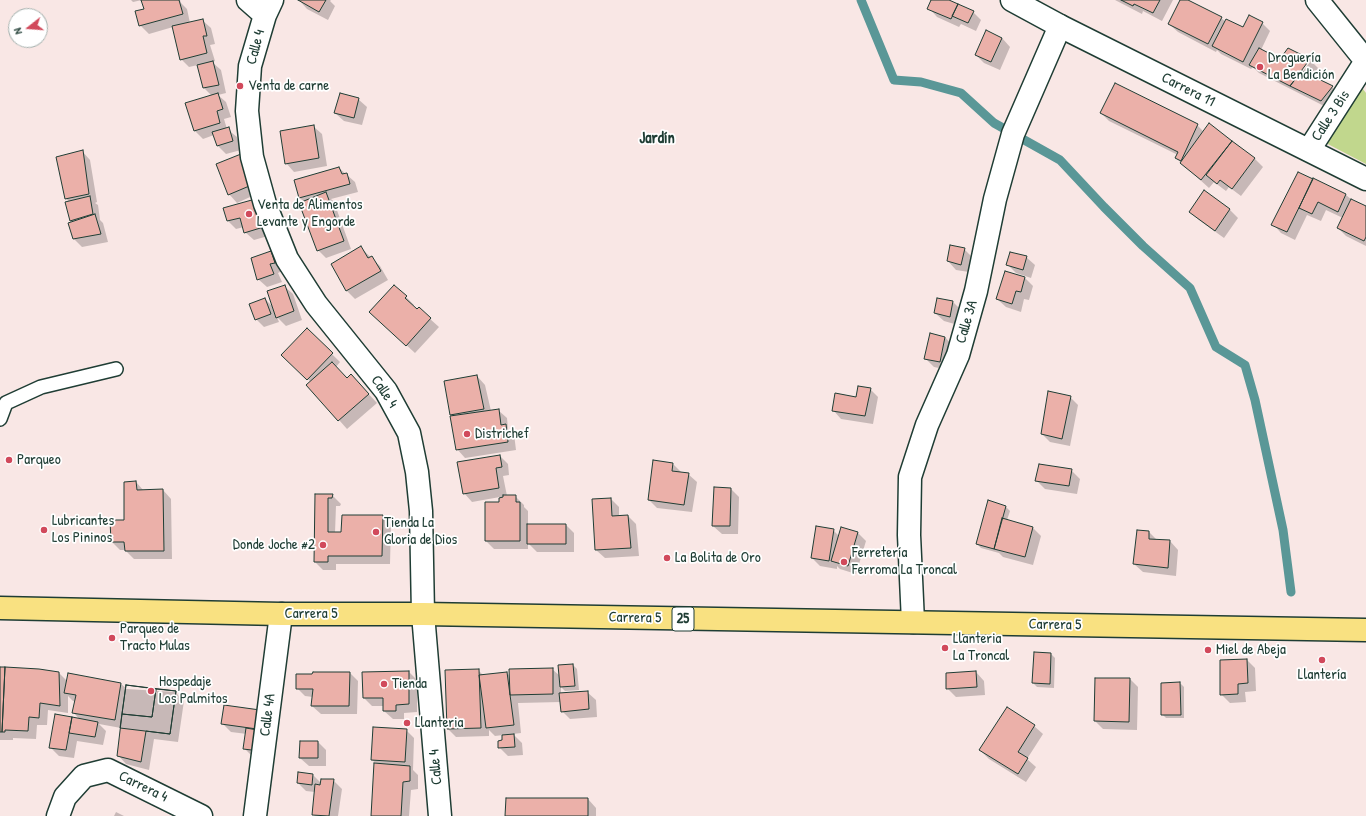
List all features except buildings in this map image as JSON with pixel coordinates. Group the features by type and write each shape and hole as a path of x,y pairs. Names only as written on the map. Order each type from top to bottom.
{"highway":[{"name":"Carrera 5","path":"0,608 281,614 423,614 1366,630"}],"street":[{"path":"248,0 268,7"},
{"name":"Carrera 11","path":"1012,0 1060,26 1366,179"},
{"path":"1317,0 1366,61"},
{"name":"Calle 4","path":"268,7 250,66 247,111 252,157 265,204 287,259 316,304 386,391 410,433 417,472 421,511 423,614 440,816"},
{"name":"Calle 3A","path":"913,622 909,536 910,477 927,425 958,355 976,291 995,199 1013,134 1060,26"},
{"name":"Calle 3 Bis","path":"1308,150 1366,61"},
{"name":"Calle 4A","path":"255,816 281,614"},
{"name":"Carrera 4","path":"58,816 65,797 84,776 108,770 201,816"}],"lane":[{"path":"0,418 6,403 41,387 116,369"}],"green space":[{"path":"1359,84 1366,93 1366,164 1322,141"}],"waterway":[{"path":"861,0 894,80 921,82 961,93 994,123 1060,160 1143,246 1190,288 1216,347 1245,365 1255,400 1283,530 1291,592"}],"place":[{"name":"Droguería La Bendición","path":"1260,67"},
{"name":"Venta de carne","path":"240,86"},
{"name":"Venta de Alimentos Levante y Engorde","path":"249,214"},
{"name":"Districhef","path":"467,434"},
{"name":"Parqueo","path":"9,460"},
{"name":"Lubricantes Los Pininos","path":"44,530"},
{"name":"Tienda La Gloria de Dios","path":"376,532"},
{"name":"Donde Joche #2","path":"323,545"},
{"name":"La Bolita de Oro","path":"667,558"},
{"name":"Ferretería Ferroma La Troncal","path":"844,562"},
{"name":"Parqueo de Tracto Mulas","path":"112,638"},
{"name":"Llanteria La Troncal","path":"945,648"},
{"name":"Miel de Abeja","path":"1208,650"},
{"name":"Llantería","path":"1322,660"},
{"name":"Tienda","path":"384,684"},
{"name":"Hospedaje Los Palmitos","path":"151,691"},
{"name":"Llanteria","path":"407,723"}],"district":[{"name":"Jardín","path":"657,139"}]}
